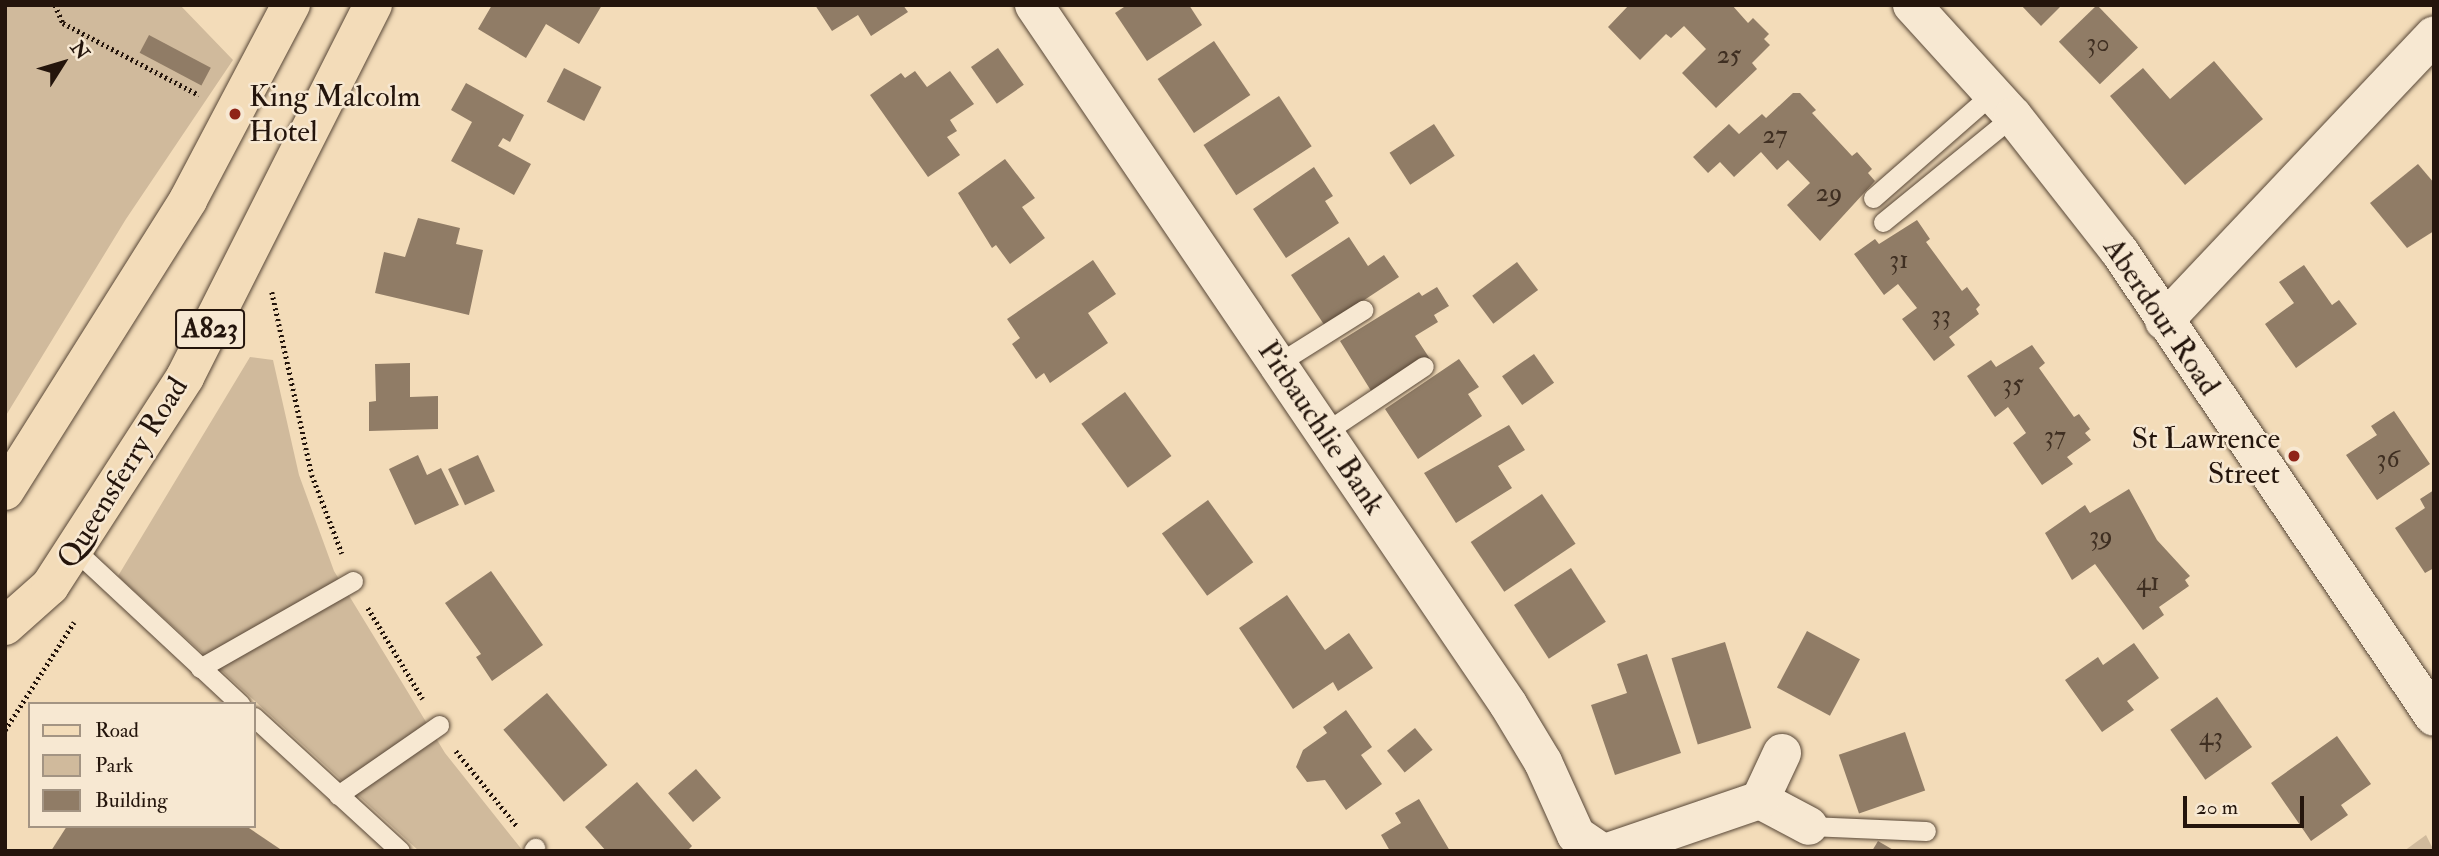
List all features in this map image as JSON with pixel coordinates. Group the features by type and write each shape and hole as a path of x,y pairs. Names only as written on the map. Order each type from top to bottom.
{"main road":[{"name":"A823","path":"5,491 188,200 291,5"},
{"name":"Queensferry Road","path":"5,626 50,586 185,377 373,5"}],"street":[{"name":"Pitbauchlie Bank","path":"1034,5 1508,704 1543,762 1576,835 1600,851"},
{"name":"Aberdour Road","path":"1912,5 2003,104 2119,251 2434,717"},
{"path":"2164,321 2434,36"},
{"path":"1611,851 1760,800 1782,752"},
{"path":"1760,800 1809,826"}],"lane":[{"path":"1873,198 2003,104"},
{"path":"1882,222 2003,104"},
{"path":"1277,364 1363,310"},
{"path":"1324,433 1424,366"},
{"path":"75,550 238,702"},
{"path":"201,668 353,581"},
{"path":"256,719 400,851"},
{"path":"338,795 439,724"},
{"path":"1809,826 1926,831"}],"path":[{"path":"55,5 64,23 203,97"}],"green space":[{"path":"5,5 180,5 233,60 126,219 5,417"},
{"path":"250,357 273,360 299,475 334,571 445,753 523,851 419,851 118,576"},
{"path":"2426,835 2434,851 2404,851"}],"building":[{"path":"492,5 602,5 579,44 546,24 526,58 478,29"},
{"path":"815,5 903,5 908,12 871,36 858,15 832,31"},
{"path":"1127,5 1189,5 1202,25 1147,61 1115,13"},
{"path":"1629,5 1732,5 1748,23 1753,18 1769,34 1764,39 1770,45 1752,63 1757,69 1716,108 1682,73 1706,49 1684,26 1671,38 1666,34 1640,60 1608,27"},
{"path":"2021,5 2062,5 2041,26"},
{"path":"2097,5 2138,47 2100,84 2059,42"},
{"path":"149,35 211,68 201,86 140,53"},
{"path":"1214,41 1250,95 1194,133 1158,79"},
{"path":"998,48 1024,85 997,104 971,67"},
{"path":"2214,61 2263,119 2185,185 2110,96 2143,68 2170,99"},
{"path":"564,68 601,87 584,121 547,102"},
{"path":"915,71 927,87 950,71 974,104 950,120 957,131 947,137 960,155 928,177 870,95 901,73 905,78"},
{"path":"466,83 524,115 510,142 503,138 498,146 531,164 514,195 451,161 472,122 451,110"},
{"path":"1793,93 1800,93 1816,110 1812,113 1852,156 1857,152 1872,169 1868,173 1875,181 1820,241 1787,205 1810,183 1788,160 1777,170 1761,152 1734,177 1720,162 1708,173 1693,157 1729,124 1739,134 1762,114 1766,118"},
{"path":"1279,96 1312,146 1236,195 1204,145"},
{"path":"1434,124 1455,156 1410,185 1390,153"},
{"path":"1005,159 1035,198 1022,207 1045,238 1010,264 996,245 992,248 958,193"},
{"path":"2418,164 2434,183 2434,231 2407,248 2370,203"},
{"path":"1314,167 1333,196 1325,201 1339,223 1286,258 1253,209"},
{"path":"418,218 460,228 456,244 483,250 469,315 375,293 384,252 405,257"},
{"path":"1917,220 1930,239 1926,242 1962,291 1967,287 1980,305 1976,309 1979,314 1949,337 1955,345 1934,361 1902,319 1917,308 1898,284 1884,295 1854,254 1875,239 1879,244"},
{"path":"1349,237 1368,266 1384,255 1399,277 1325,326 1291,275"},
{"path":"1093,260 1116,294 1088,313 1108,343 1050,383 1044,373 1036,379 1012,344 1020,338 1007,319"},
{"path":"1517,262 1538,290 1493,324 1472,296"},
{"path":"2304,265 2332,305 2339,300 2357,324 2296,368 2265,324 2294,303 2279,282"},
{"path":"1437,287 1449,306 1434,315 1438,322 1415,336 1430,359 1373,394 1340,341 1419,292 1422,296"},
{"path":"2032,345 2045,363 2039,368 2074,417 2079,414 2090,429 2085,433 2091,440 2067,457 2073,464 2042,485 2013,443 2026,433 2008,407 1995,417 1967,376 1991,360 1996,367"},
{"path":"1534,354 1554,383 1522,405 1502,376"},
{"path":"1459,359 1479,387 1468,394 1482,416 1418,459 1385,409"},
{"path":"410,363 410,397 438,396 438,429 369,431 369,402 376,401 375,364"},
{"path":"1125,392 1171,456 1128,488 1081,424"},
{"path":"2394,411 2430,464 2377,500 2346,455 2377,435 2371,426"},
{"path":"1509,425 1525,450 1498,466 1512,488 1456,523 1424,473"},
{"path":"418,455 427,475 441,468 459,505 415,525 389,469"},
{"path":"478,455 495,491 465,505 448,469"},
{"path":"2129,489 2157,540 2190,576 2185,580 2189,586 2159,607 2164,615 2143,630 2095,564 2072,580 2045,533 2085,505 2090,513"},
{"path":"2434,490 2434,568 2425,573 2395,528 2425,508 2420,499"},
{"path":"1542,494 1576,544 1504,592 1471,542"},
{"path":"1208,500 1253,562 1207,596 1162,534"},
{"path":"1571,568 1606,622 1549,659 1514,605"},
{"path":"491,571 543,645 492,681 476,657 481,654 445,603"},
{"path":"1287,595 1325,650 1349,633 1373,668 1338,691 1333,682 1293,709 1239,628"},
{"path":"1807,631 1860,659 1830,716 1777,688"},
{"path":"1725,642 1751,728 1698,744 1671,658"},
{"path":"2134,643 2159,678 2127,701 2134,710 2102,732 2065,680 2098,657 2103,665"},
{"path":"1647,654 1681,753 1615,775 1591,705 1627,693 1617,664"},
{"path":"547,693 607,765 564,802 503,730"},
{"path":"2217,697 2252,747 2205,780 2170,730"},
{"path":"1346,710 1372,747 1361,755 1382,784 1346,810 1325,780 1307,782 1296,767 1303,750 1327,733 1323,727"},
{"path":"1415,728 1433,750 1405,772 1387,751"},
{"path":"1905,732 1925,791 1859,813 1839,755"},
{"path":"2337,736 2371,784 2341,805 2348,815 2311,841 2271,783"},
{"path":"696,769 721,798 693,822 668,793"},
{"path":"637,782 692,846 687,851 606,851 585,827"},
{"path":"1419,799 1450,851 1390,851 1381,835 1401,823 1395,813"},
{"path":"66,828 249,828 283,851 51,851"},
{"path":"1878,841 1895,851 1872,851"}],"place":[{"name":"King Malcolm Hotel","path":"235,114"},
{"name":"St Lawrence Street","path":"2294,456"}]}
